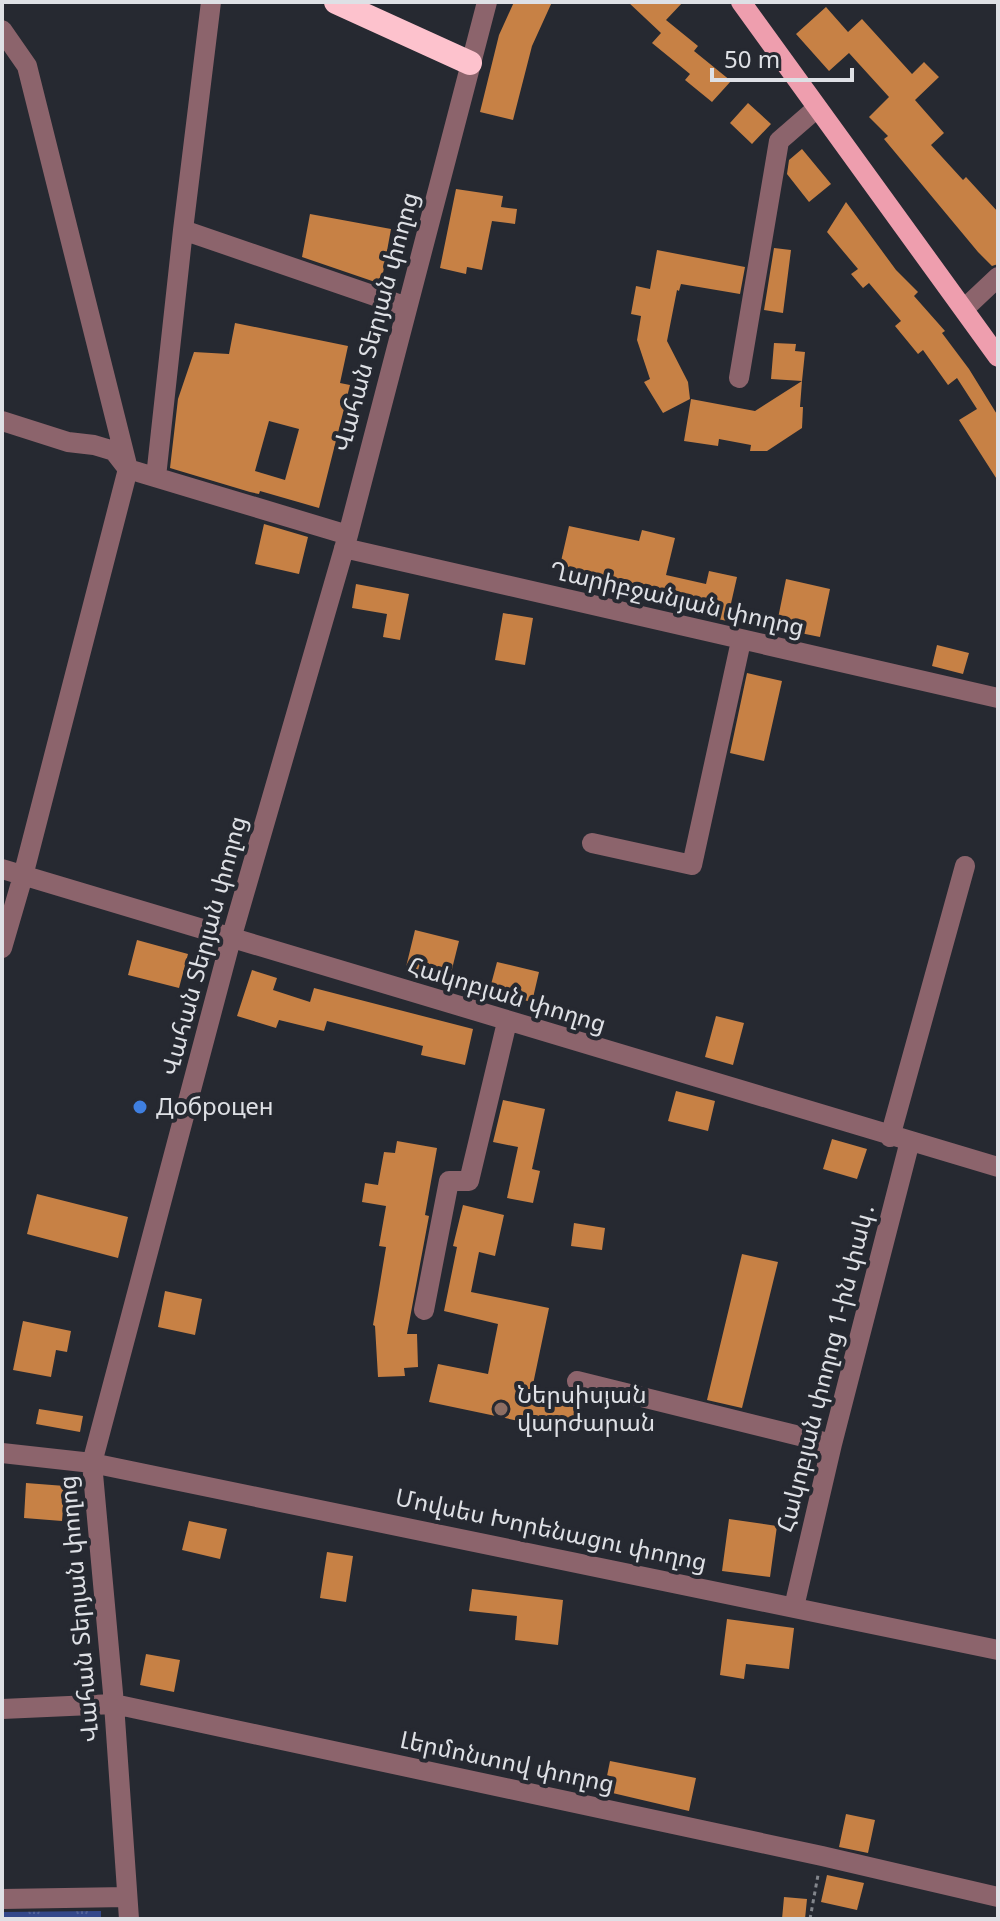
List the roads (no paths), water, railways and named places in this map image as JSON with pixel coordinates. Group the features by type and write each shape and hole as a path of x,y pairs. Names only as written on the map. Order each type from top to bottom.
{"highway":[{"path":"336,2 470,63"}],"main road":[{"path":"741,2 998,357"}],"street":[{"path":"156,477 211,2"},
{"name":"Վահան Տերյան փողոց","path":"129,1919 114,1704 92,1463 231,939 346,541 487,2"},
{"path":"2,30 27,66 128,469 2,948"},
{"path":"739,378 779,141 817,108"},
{"path":"183,230 407,307"},
{"path":"964,309 998,277"},
{"path":"2,421 68,442 114,451 128,469"},
{"name":"Ղարիբջանյան փողոց","path":"128,469 346,541 741,641 998,698"},
{"path":"592,843 692,865 741,641"},
{"name":"Հակոբյան փողոց 1-ին փակ․","path":"794,1607 965,866"},
{"name":"Հակոբյան փողոց","path":"2,869 998,1167"},
{"path":"424,1310 449,1181 469,1181 507,1022"},
{"path":"577,1381 832,1444"},
{"name":"Մովսես Խորենացու փողոց","path":"2,1453 92,1463 998,1650"},
{"name":"Լերմոնտով փողոց","path":"2,1709 114,1704 822,1856 998,1897"},
{"path":"2,1899 127,1897"}],"place":[{"name":"Доброцен","path":"140,1107"},
{"name":"Ներսիսյան վարժարան","path":"501,1409"}]}
